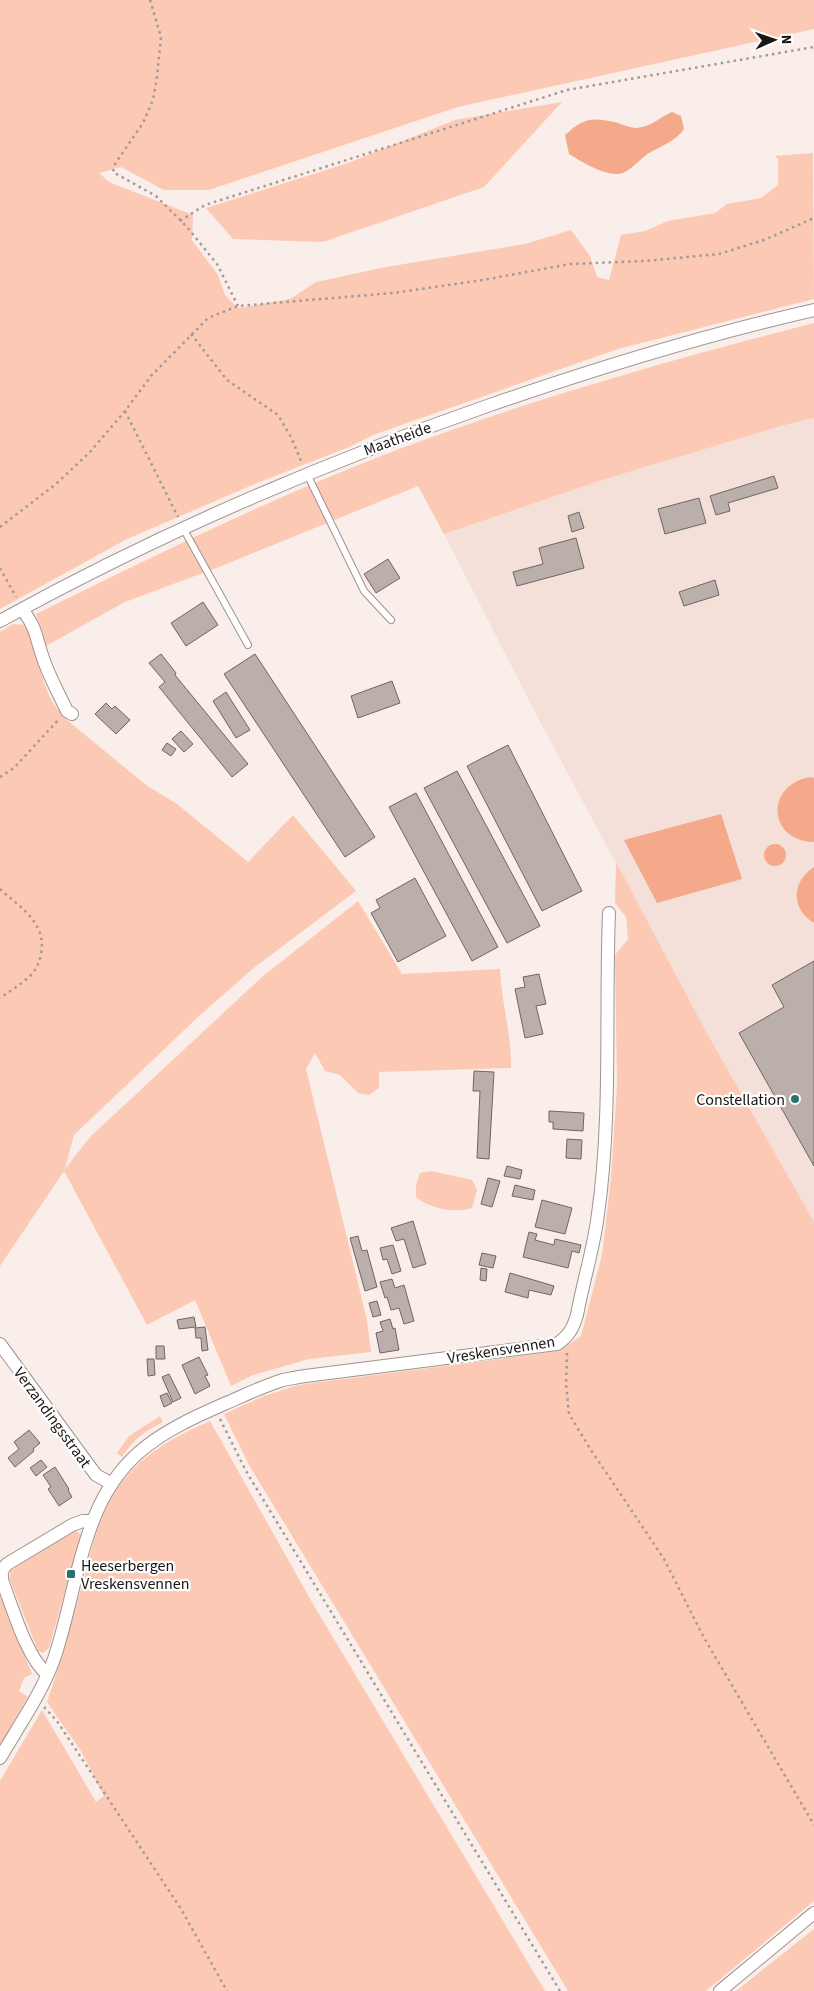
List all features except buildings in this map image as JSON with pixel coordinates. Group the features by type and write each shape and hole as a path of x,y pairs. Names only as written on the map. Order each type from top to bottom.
{"street":[{"name":"Maatheide","path":"0,621 119,558 183,527 408,433 646,353 814,310"},
{"path":"22,608 37,632 43,658 69,712"},
{"name":"Vreskensvennen","path":"0,1758 54,1660 88,1534 103,1497 126,1465 153,1440 190,1419 283,1380 557,1344 567,1337 573,1328 577,1315 601,1193 608,1040 609,913"},
{"name":"Verzandingsstraat","path":"0,1344 96,1475 112,1484"},
{"path":"47,1674 39,1667 32,1656 3,1584 2,1569 7,1564 72,1525 83,1521 93,1521"},
{"path":"720,1991 814,1913"}],"lane":[{"path":"307,474 364,591 391,620"},
{"path":"183,527 248,645"}],"path":[{"path":"150,0 162,38 158,77 153,100 143,123 115,164 113,172 156,196 180,221 217,264 238,306"},
{"path":"180,221 205,205 567,90 814,47"},
{"path":"0,527 56,484 90,452 125,411 151,376 208,318 222,311 238,306 392,293 484,280 570,264 645,261 719,254 764,240 814,218"},
{"path":"191,334 227,380 278,415 291,437 307,474"},
{"path":"125,411 183,527"},
{"path":"0,568 22,608"},
{"path":"0,777 14,768 69,712"},
{"path":"0,889 29,915 37,926 42,938 39,964 30,976 0,998"},
{"path":"567,1337 566,1384 569,1414 664,1559 703,1636 814,1825"},
{"path":"214,1408 246,1471 560,1991"},
{"path":"35,1696 57,1721 176,1901 227,1991"}],"shaded area":[{"path":"0,0 814,0 814,29 458,107 209,190 164,190 121,167 99,173 109,182 193,215 192,240 218,275 225,295 238,308 290,299 316,282 386,267 525,244 571,230 590,256 597,277 609,280 621,235 645,231 668,221 715,213 727,204 761,198 778,185 778,159 775,156 813,153 814,299 618,349 373,435 349,447 257,483 127,539 0,609"},
{"path":"562,102 484,187 323,242 233,239 206,208 348,163 455,120"},
{"path":"672,112 681,116 684,129 681,133 673,140 643,157 625,172 612,174 605,172 569,154 565,135 584,122 596,119 637,128 651,124"},
{"path":"814,323 814,418 781,426 602,480 444,534 418,486 219,567 125,602 44,647 36,614 274,500 372,460 469,424 665,363"},
{"path":"814,418 814,1222 703,1026 537,716 444,534 602,480 781,426"},
{"path":"13,624 25,625 49,695 60,712 67,720 146,785 177,804 248,862 293,815 356,891 255,967 198,1017 74,1135 65,1169 90,1137 262,977 358,901 402,974 500,969 510,1043 511,1068 379,1072 379,1088 369,1095 358,1093 340,1075 325,1071 315,1053 306,1069 367,1320 371,1352 309,1359 253,1375 231,1386 195,1300 147,1325 64,1171 0,1266 0,632"},
{"path":"811,777 814,778 814,842 798,839 787,832 780,823 778,812 779,800 785,790 796,782"},
{"path":"721,814 742,879 657,903 624,840"},
{"path":"775,844 783,847 786,855 783,863 775,866 767,863 764,855 767,847"},
{"path":"616,862 703,1026 814,1222 814,1901 706,1991 568,1991 249,1465 224,1414 264,1396 298,1385 559,1351 581,1336 602,1255 611,1178 617,1085 615,955 628,939 626,917 615,903"},
{"path":"814,867 814,923 801,910 797,895 801,880"},
{"path":"432,1171 472,1180 477,1190 472,1208 465,1210 442,1209 421,1201 416,1197 416,1185 420,1173"},
{"path":"160,1416 163,1422 140,1436 122,1457 117,1453 129,1436"},
{"path":"210,1421 313,1604 545,1991 0,1991 0,1781 42,1710 96,1802 104,1796 81,1751 47,1702 66,1642 96,1532 112,1497 128,1474 149,1455 184,1433"},
{"path":"76,1530 81,1535 49,1648 43,1653 38,1651 10,1580 10,1571 57,1540"},
{"path":"0,1595 32,1674 24,1678 19,1691 28,1697 0,1745"},
{"path":"814,1929 814,1991 736,1991"}],"place":[{"name":"Constellation","path":"795,1099"},
{"name":"Heeserbergen Vreskensvennen","path":"71,1574"}]}
